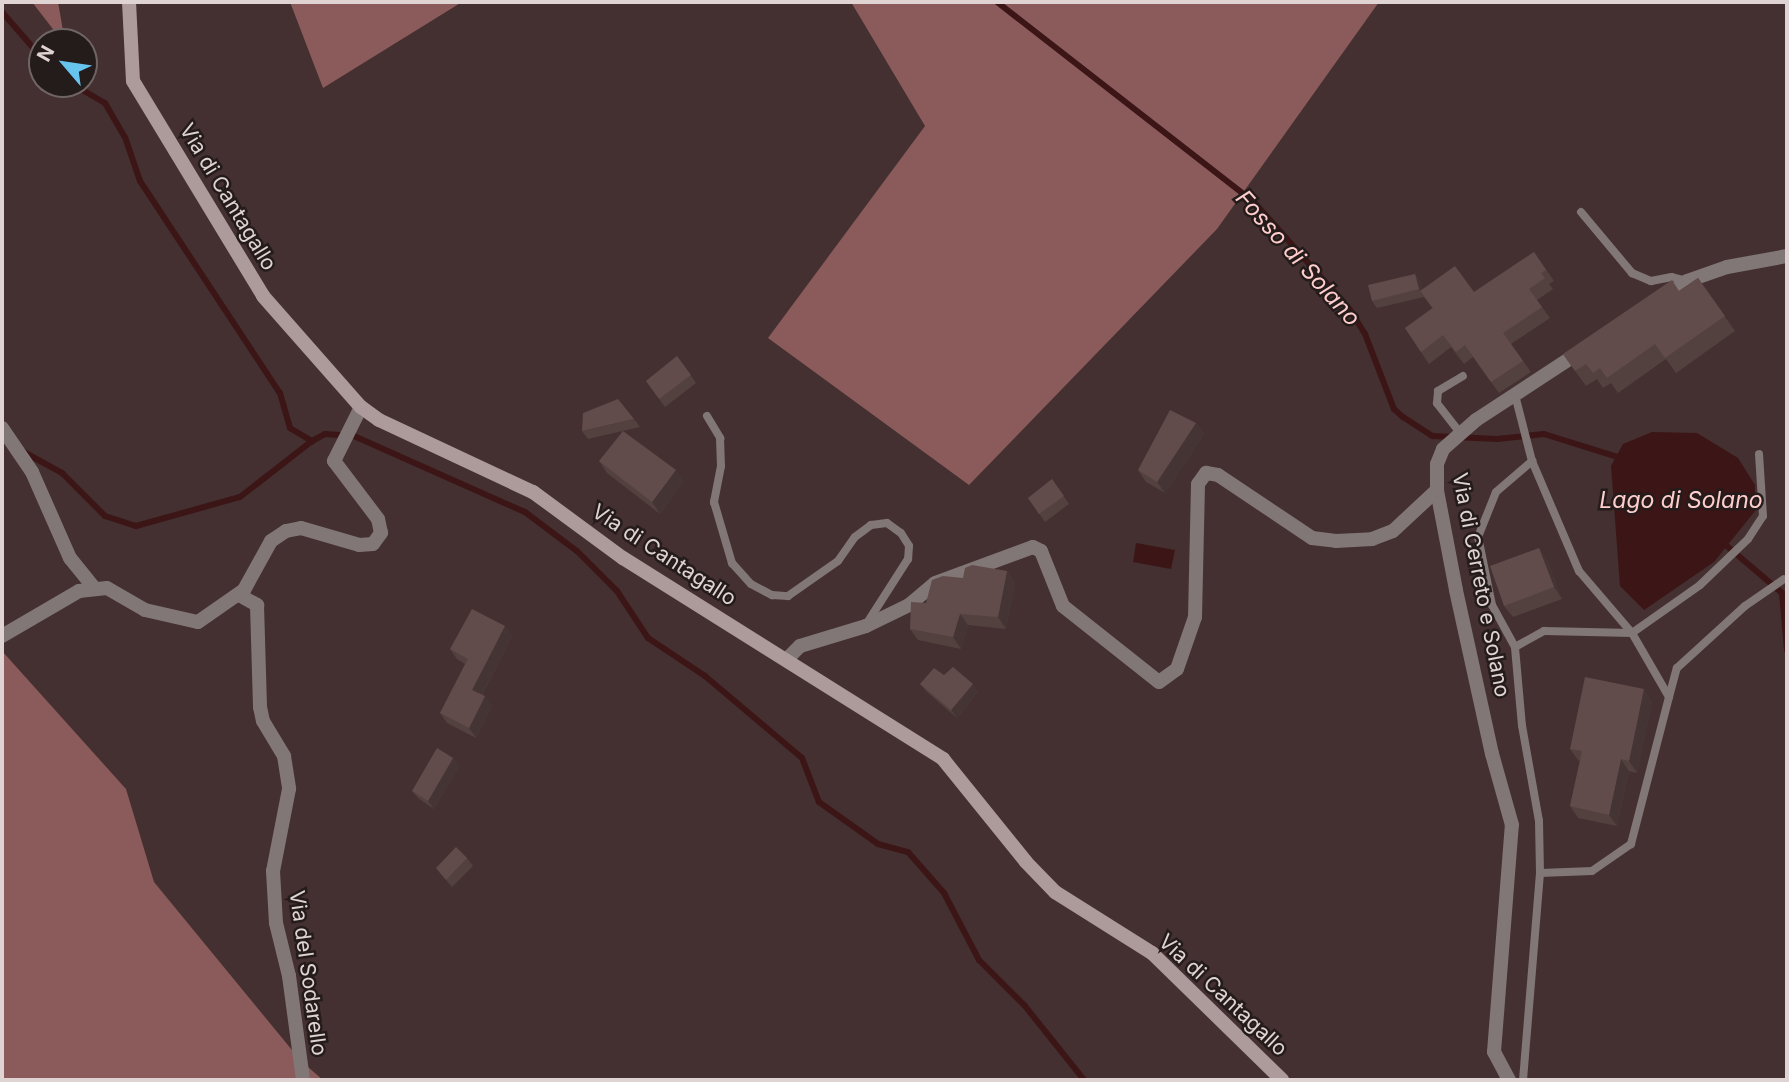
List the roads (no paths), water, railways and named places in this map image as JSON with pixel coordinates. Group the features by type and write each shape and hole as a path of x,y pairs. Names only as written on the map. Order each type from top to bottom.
{"street":[{"name":"Via di Cantagallo","path":"129,2 133,82 263,296 362,407 380,420 533,492 623,558 788,658 809,678 943,759 1026,862 1055,892 1152,953 1282,1080"},
{"path":"1653,304 1687,281 1727,267 1787,256"},
{"name":"Via di Cerreto e Solano","path":"1509,1080 1494,1052 1513,825 1492,754 1437,490 1443,449 1515,394 1596,342"},
{"path":"2,636 79,591 107,588 145,610 198,622 240,595 271,541 286,531 301,528 330,533 359,545 373,544 381,533 379,519 334,461 362,407"},
{"path":"2,428 32,472 70,558 95,589"},
{"path":"788,658 800,646 866,626 909,605 935,583 1032,547 1041,551 1063,606 1159,682 1177,669 1195,617 1198,484 1206,473 1218,475 1301,533 1336,541 1372,539 1393,531 1437,490"},
{"name":"Via del Sodarello","path":"240,595 257,606 260,707 284,756 289,789 273,871 276,923 289,976 303,1080"}],"lane":[{"path":"1581,212 1632,273 1651,281 1672,277 1687,281"},
{"path":"1461,434 1437,403 1438,391 1463,376"},
{"path":"1515,394 1532,461 1578,571 1632,633 1668,697"},
{"path":"707,415 720,438 715,502 732,563 751,584 772,595 788,596 838,561 855,537 871,525 887,523 901,533 909,546 908,559 866,626"},
{"path":"1515,647 1544,631 1632,633 1700,585 1748,540 1763,516 1759,454"},
{"path":"1523,1080 1540,873 1539,821 1522,726 1515,647 1492,605 1478,537 1496,492 1532,461"},
{"path":"1540,873 1592,872 1631,844 1676,668 1745,606 1784,579"}],"water":[{"name":"Lago di Solano","path":"1652,432 1697,433 1738,458 1755,485 1755,511 1714,562 1644,610 1620,586 1611,466 1623,444"},
{"path":"1136,543 1175,550 1171,569 1133,562"}],"waterway":[{"name":"Fosso di Solano","path":"997,2 1253,201 1350,310 1365,334 1394,409 1403,417 1432,436 1497,439 1544,434 1621,458"},
{"path":"2,12 28,42"},
{"path":"96,98 105,103 125,137 140,181 280,393 290,428 312,441 325,434 354,436 525,512 577,551 617,591 648,638 705,676 802,758 819,802 878,844 908,852 944,893 979,960 1025,1006 1084,1080"},
{"path":"22,451 62,473 105,516 136,526 240,497 312,441"},
{"name":"Fosso di Solano","path":"1721,541 1782,593 1787,650"}]}
